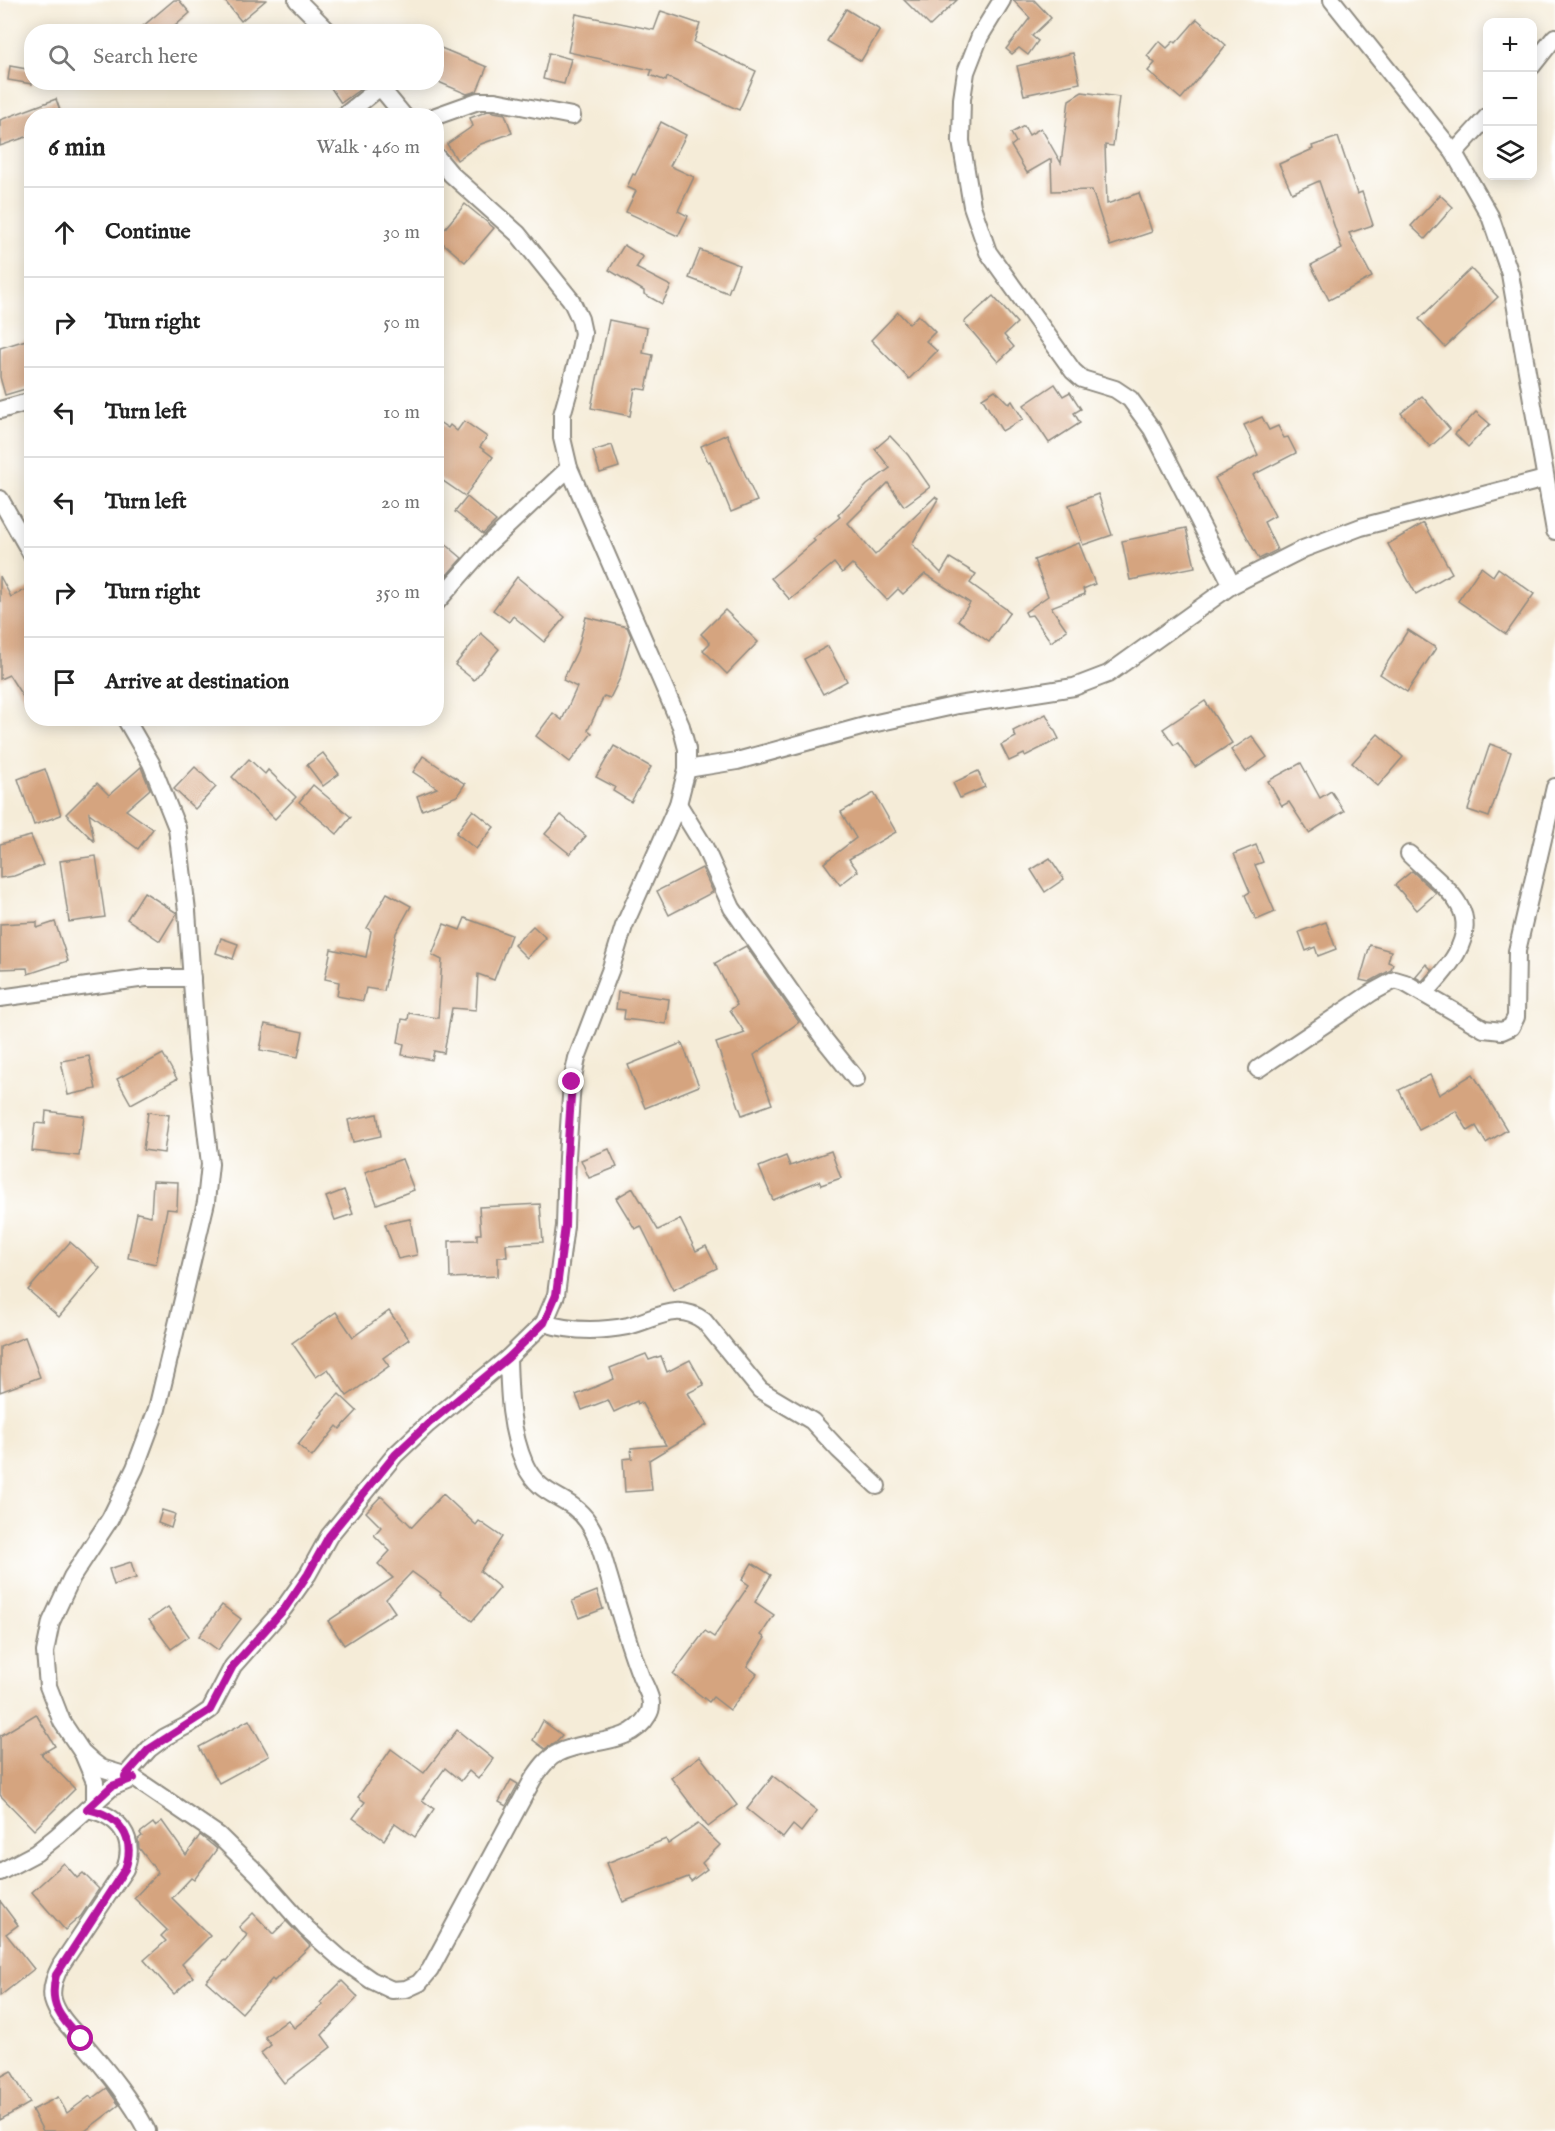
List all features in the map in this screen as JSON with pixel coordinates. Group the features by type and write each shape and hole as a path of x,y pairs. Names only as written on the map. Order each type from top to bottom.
{"street":[{"path":"297,0 321,24"},
{"path":"1002,0 980,36 966,72 962,99 961,141 972,206 988,252 1073,370 1082,379 1115,389 1130,399 1152,429 1232,585"},
{"path":"1332,0 1454,153 1490,216 1510,274 1548,446 1545,479 1555,531"},
{"path":"1537,61 1555,37"},
{"path":"353,108 373,90"},
{"path":"382,90 397,108"},
{"path":"444,113 478,101 495,101 572,116"},
{"path":"1454,153 1483,121"},
{"path":"0,1872 36,1853 112,1786 130,1777 149,1749 210,1710 233,1666 285,1608 308,1574 329,1536 364,1491 395,1455 428,1424 508,1358 544,1323 556,1295 565,1226 572,1082 577,1058 610,971 624,926 678,804 687,769 687,749 681,726 569,468 562,438 562,415 579,355 583,333 580,319 571,300 518,234 444,165"},
{"path":"0,410 24,402"},
{"path":"444,594 486,546 569,468"},
{"path":"687,769 737,761 872,724 958,705 1074,687 1108,674 1232,585 1303,549 1361,527 1545,479"},
{"path":"0,499 24,541"},
{"path":"91,1805 95,1782 82,1752 62,1722 48,1686 45,1652 51,1622 72,1577 110,1519 135,1468 153,1419 206,1202 210,1164 197,1052 187,911 177,828 151,764 130,726"},
{"path":"1258,1069 1395,980 1405,983 1484,1029 1502,1031 1511,1027 1516,1017 1517,951 1555,787"},
{"path":"678,804 705,848 732,908 824,1039 856,1079"},
{"path":"1409,854 1458,902 1464,914 1465,927 1456,955 1444,974 1424,994"},
{"path":"0,998 146,978 192,978"},
{"path":"544,1323 565,1330 587,1330 628,1326 672,1311 694,1314 704,1321 760,1390 812,1421 877,1486"},
{"path":"82,1752 100,1768 130,1777 218,1835 306,1928 348,1964 371,1980 392,1990 406,1989 419,1983 430,1970 541,1768 559,1752 607,1741 633,1731 647,1717 651,1709 651,1699 630,1648 599,1543 577,1509 549,1494 532,1478 524,1463 513,1428 509,1401 508,1358"},
{"path":"91,1805 121,1828 130,1846 130,1856 125,1869 61,1965 52,1990 54,2001 65,2023 113,2079 147,2131"}],"building":[{"path":"174,0 179,0 190,13 177,24 146,24"},
{"path":"224,0 266,0 241,21"},
{"path":"904,0 957,0 930,26"},
{"path":"1013,0 1034,0 1051,18 1032,36 1038,41 1028,55 1019,48 1012,54 1006,49 1030,18"},
{"path":"846,9 880,30 861,61 827,41"},
{"path":"661,11 700,24 694,42 756,71 739,110 667,77 666,81 650,75 652,70 568,52 576,14 654,30"},
{"path":"1197,19 1226,45 1181,99 1148,71 1155,63 1147,56 1159,41 1167,48 1174,41 1176,43"},
{"path":"444,49 487,67 477,91 467,94 444,84"},
{"path":"549,53 571,59 564,84 543,79"},
{"path":"1073,53 1080,83 1024,95 1017,66"},
{"path":"10,66 24,69 24,83 8,80"},
{"path":"332,90 359,90 341,103"},
{"path":"1082,92 1119,97 1113,146 1105,145 1107,204 1139,193 1152,232 1110,246 1092,190 1052,191 1051,159 1027,173 1011,146 1016,142 1011,133 1024,126 1029,135 1041,128 1061,163 1069,100"},
{"path":"56,99 59,108 32,108"},
{"path":"24,111 24,138 0,146 0,120"},
{"path":"488,111 505,114 512,133 481,144 457,160 447,144 473,126 470,118"},
{"path":"661,122 686,135 670,166 694,177 678,211 688,216 678,236 626,212 636,191 627,187"},
{"path":"1338,137 1357,194 1362,192 1373,225 1349,233 1372,277 1329,300 1311,265 1342,249 1319,181 1292,193 1279,164 1313,149 1312,146"},
{"path":"1440,195 1453,207 1425,239 1411,226"},
{"path":"465,204 494,228 465,262 444,244 444,230"},
{"path":"624,245 643,257 636,268 671,286 662,304 609,270"},
{"path":"700,250 739,265 728,293 689,278"},
{"path":"1471,269 1498,297 1445,347 1419,319"},
{"path":"993,296 1017,323 1004,335 1014,347 998,362 964,322"},
{"path":"898,312 909,324 918,315 935,332 926,341 937,351 909,379 871,340"},
{"path":"609,320 647,328 643,353 653,355 646,390 635,388 630,416 591,408"},
{"path":"24,341 24,389 5,395 0,377 0,348"},
{"path":"1055,384 1063,396 1070,392 1081,409 1074,413 1080,423 1049,443 1024,405"},
{"path":"995,390 1009,404 1012,401 1023,419 1002,431 982,398"},
{"path":"1422,396 1450,429 1430,447 1401,413"},
{"path":"1476,412 1490,424 1468,447 1455,434"},
{"path":"1262,417 1269,430 1278,426 1284,438 1288,437 1296,453 1253,475 1275,516 1264,522 1277,550 1259,559 1215,478 1258,455 1244,425"},
{"path":"464,421 487,437 480,447 493,457 465,496 444,482 444,425 448,428 450,425 457,431"},
{"path":"727,434 757,501 731,512 710,461 708,462 701,446"},
{"path":"890,436 908,455 930,487 904,506 888,483 848,523 875,555 935,497 938,499 912,544 941,573 950,558 976,574 970,583 1010,612 989,642 958,620 970,603 925,574 903,594 898,589 887,600 852,564 842,573 834,563 790,600 771,578 840,517 838,515 867,485 890,468 875,449"},
{"path":"612,445 619,467 600,473 593,451"},
{"path":"1098,494 1112,535 1083,545 1069,505"},
{"path":"467,497 496,521 483,534 455,512"},
{"path":"1424,523 1452,573 1416,594 1388,544"},
{"path":"1186,528 1195,567 1130,580 1122,541"},
{"path":"444,543 462,558 447,575 444,573"},
{"path":"1079,543 1095,584 1083,589 1085,594 1051,607 1067,630 1051,642 1032,615 1027,616 1025,612 1048,596 1034,560"},
{"path":"1481,567 1493,576 1498,568 1534,594 1506,634 1458,601"},
{"path":"0,576 11,597 24,590 24,698 9,675 0,679"},
{"path":"517,577 565,617 544,642 513,616 509,622 493,610"},
{"path":"725,610 758,642 727,674 703,650 710,643 701,634"},
{"path":"586,617 627,627 631,636 620,678 610,698 604,696 588,730 592,733 570,762 536,736 553,713 562,720 577,687 563,680 577,651"},
{"path":"1408,630 1436,648 1407,692 1380,674"},
{"path":"481,633 499,649 474,680 455,665"},
{"path":"828,646 847,681 823,694 804,659"},
{"path":"1205,701 1232,743 1195,767 1178,743 1174,745 1163,729"},
{"path":"1046,714 1059,739 1025,756 1024,754 1009,761 1001,745 1016,737 1013,731"},
{"path":"1378,734 1403,757 1378,786 1352,763"},
{"path":"1252,736 1267,757 1246,772 1231,750"},
{"path":"1490,744 1511,752 1489,817 1468,810"},
{"path":"614,746 651,767 631,802 613,791 615,787 596,777"},
{"path":"323,753 339,774 323,786 307,765"},
{"path":"423,756 465,784 457,796 422,810 417,796 437,788 413,772"},
{"path":"249,759 265,774 268,770 296,797 275,819 232,777"},
{"path":"1301,763 1320,798 1331,791 1344,811 1309,833 1289,802 1282,806 1268,781"},
{"path":"141,767 150,789 126,810 153,829 138,849 89,813 94,841 66,814 97,783 109,795"},
{"path":"195,767 216,787 195,809 174,789"},
{"path":"45,769 61,815 34,825 18,779"},
{"path":"978,771 985,787 960,798 953,783"},
{"path":"313,785 351,817 337,834 299,802"},
{"path":"874,793 896,832 849,859 858,871 840,885 824,863 856,838 841,812"},
{"path":"473,810 494,827 476,849 456,833"},
{"path":"561,815 586,836 570,854 545,834"},
{"path":"31,836 43,865 14,876 0,878 0,844"},
{"path":"1256,845 1263,862 1255,865 1275,912 1256,920 1245,895 1250,892 1234,854"},
{"path":"96,856 105,917 69,922 60,861"},
{"path":"1050,858 1064,879 1045,892 1031,870"},
{"path":"702,868 713,892 669,915 657,891"},
{"path":"1412,871 1436,893 1417,910 1395,885"},
{"path":"144,892 177,913 160,941 127,919"},
{"path":"387,893 411,906 396,933 384,991 366,988 363,1001 337,996 339,982 325,979 331,949 366,957 371,931 367,928"},
{"path":"465,918 511,935 494,980 478,974 476,1010 452,1008 444,1053 434,1051 432,1060 402,1055 404,1044 398,1042 402,1019 408,1020 409,1013 438,1018 442,960 432,955 444,924 460,930"},
{"path":"37,922 37,928 55,922 68,961 28,974 27,968 0,969 0,924"},
{"path":"1326,922 1336,949 1318,956 1315,947 1306,951 1299,932"},
{"path":"533,926 546,938 527,958 514,945"},
{"path":"221,938 238,944 233,959 216,953"},
{"path":"1370,945 1391,951 1388,962 1393,964 1391,970 1369,982 1360,980"},
{"path":"746,946 799,1022 754,1055 772,1104 742,1115 716,1043 745,1033 730,1010 737,1005 715,963"},
{"path":"1426,964 1432,970 1422,981 1415,977"},
{"path":"618,992 669,999 666,1024 624,1019 625,1010 616,1009"},
{"path":"265,1024 303,1032 298,1057 260,1050"},
{"path":"682,1043 699,1086 645,1108 628,1065"},
{"path":"163,1054 177,1079 131,1104 117,1079"},
{"path":"89,1056 96,1089 68,1095 61,1061"},
{"path":"1473,1074 1507,1130 1486,1143 1476,1126 1468,1131 1456,1111 1419,1130 1399,1090 1430,1075 1439,1095"},
{"path":"46,1111 84,1116 79,1156 32,1151 35,1123 45,1124"},
{"path":"148,1112 169,1115 164,1153 143,1150"},
{"path":"377,1114 381,1136 353,1142 348,1120"},
{"path":"609,1149 617,1167 589,1178 581,1160"},
{"path":"831,1151 841,1178 821,1185 819,1181 773,1200 759,1167 786,1156 790,1166"},
{"path":"402,1159 414,1190 377,1204 365,1172"},
{"path":"153,1181 178,1182 177,1210 167,1209 156,1264 128,1258 137,1213 151,1216"},
{"path":"633,1188 658,1230 680,1219 696,1251 706,1246 717,1268 673,1290 641,1226 635,1229 616,1198"},
{"path":"344,1190 353,1214 335,1220 326,1197"},
{"path":"540,1204 543,1242 506,1244 507,1257 498,1257 498,1276 450,1278 449,1241 477,1240 477,1234 481,1234 479,1207"},
{"path":"410,1219 417,1255 398,1259 385,1224"},
{"path":"70,1242 100,1268 59,1317 28,1290"},
{"path":"389,1311 409,1339 383,1358 389,1366 347,1396 328,1369 316,1377 292,1343 336,1312 353,1337"},
{"path":"25,1337 40,1377 0,1392 0,1347"},
{"path":"646,1354 649,1360 661,1356 667,1372 690,1360 704,1385 688,1393 707,1425 649,1460 652,1490 625,1492 623,1459 632,1458 631,1448 666,1445 641,1402 638,1404 637,1401 614,1412 608,1400 582,1410 576,1395 614,1379 610,1368"},
{"path":"339,1394 357,1411 340,1429 337,1426 312,1457 298,1445 322,1412"},
{"path":"443,1494 476,1525 479,1521 502,1537 480,1571 500,1588 472,1621 440,1595 441,1593 412,1572 386,1599 395,1612 344,1645 328,1621 393,1578 378,1564 390,1551 374,1535 381,1527 366,1512 381,1496 412,1527"},
{"path":"162,1510 175,1514 171,1528 158,1523"},
{"path":"131,1562 136,1578 114,1585 109,1569"},
{"path":"752,1563 771,1575 755,1602 774,1615 761,1635 765,1638 747,1666 757,1674 730,1710 713,1697 709,1702 673,1674 705,1631 714,1637 749,1585 742,1580"},
{"path":"597,1591 603,1609 579,1618 572,1601"},
{"path":"222,1605 241,1619 218,1650 199,1636"},
{"path":"168,1607 189,1636 171,1649 149,1620"},
{"path":"36,1714 55,1746 41,1754 75,1789 34,1830 0,1795 0,1736"},
{"path":"249,1720 269,1756 219,1783 199,1747"},
{"path":"543,1721 562,1735 545,1749 533,1740"},
{"path":"457,1730 493,1759 478,1779 469,1771 461,1781 445,1768 422,1800 434,1809 415,1837 395,1823 384,1840 353,1818 365,1802 358,1797 391,1749 424,1773"},
{"path":"700,1756 737,1805 708,1827 671,1778"},
{"path":"773,1776 817,1811 801,1832 793,1825 783,1838 747,1809"},
{"path":"511,1780 518,1784 506,1806 499,1802"},
{"path":"162,1821 186,1855 200,1835 217,1849 194,1880 191,1878 172,1898 210,1936 182,1964 193,1977 174,1994 144,1960 166,1941 161,1936 167,1930 134,1898 158,1873 139,1848 138,1839 142,1836 140,1833 153,1823 155,1826"},
{"path":"698,1824 720,1845 702,1863 707,1869 691,1881 688,1877 623,1902 607,1863 666,1839 668,1844"},
{"path":"64,1863 77,1878 83,1873 99,1889 81,1916 65,1930 32,1892"},
{"path":"0,1901 18,1925 6,1934 34,1969 0,1996"},
{"path":"253,1913 273,1934 286,1921 310,1946 274,1981 272,1979 242,2013 206,1981 247,1935 239,1927"},
{"path":"342,1981 358,1997 322,2035 331,2047 284,2083 261,2053 271,2045 265,2037 288,2020 294,2028 323,2005 320,2003"},
{"path":"11,2071 30,2103 0,2120 0,2077"},
{"path":"107,2088 119,2105 85,2131 43,2131 32,2110 58,2097 67,2113 90,2096 92,2099"}],"route":[{"path":"81,2039 65,2023 54,2001 52,1990 56,1975 125,1869 130,1856 130,1846 121,1828 105,1815 87,1809 112,1786 134,1778 125,1776 149,1749 210,1710 233,1666 285,1608 308,1574 329,1536 395,1455 428,1424 508,1358 544,1323 556,1295 565,1226 572,1082"}]}
